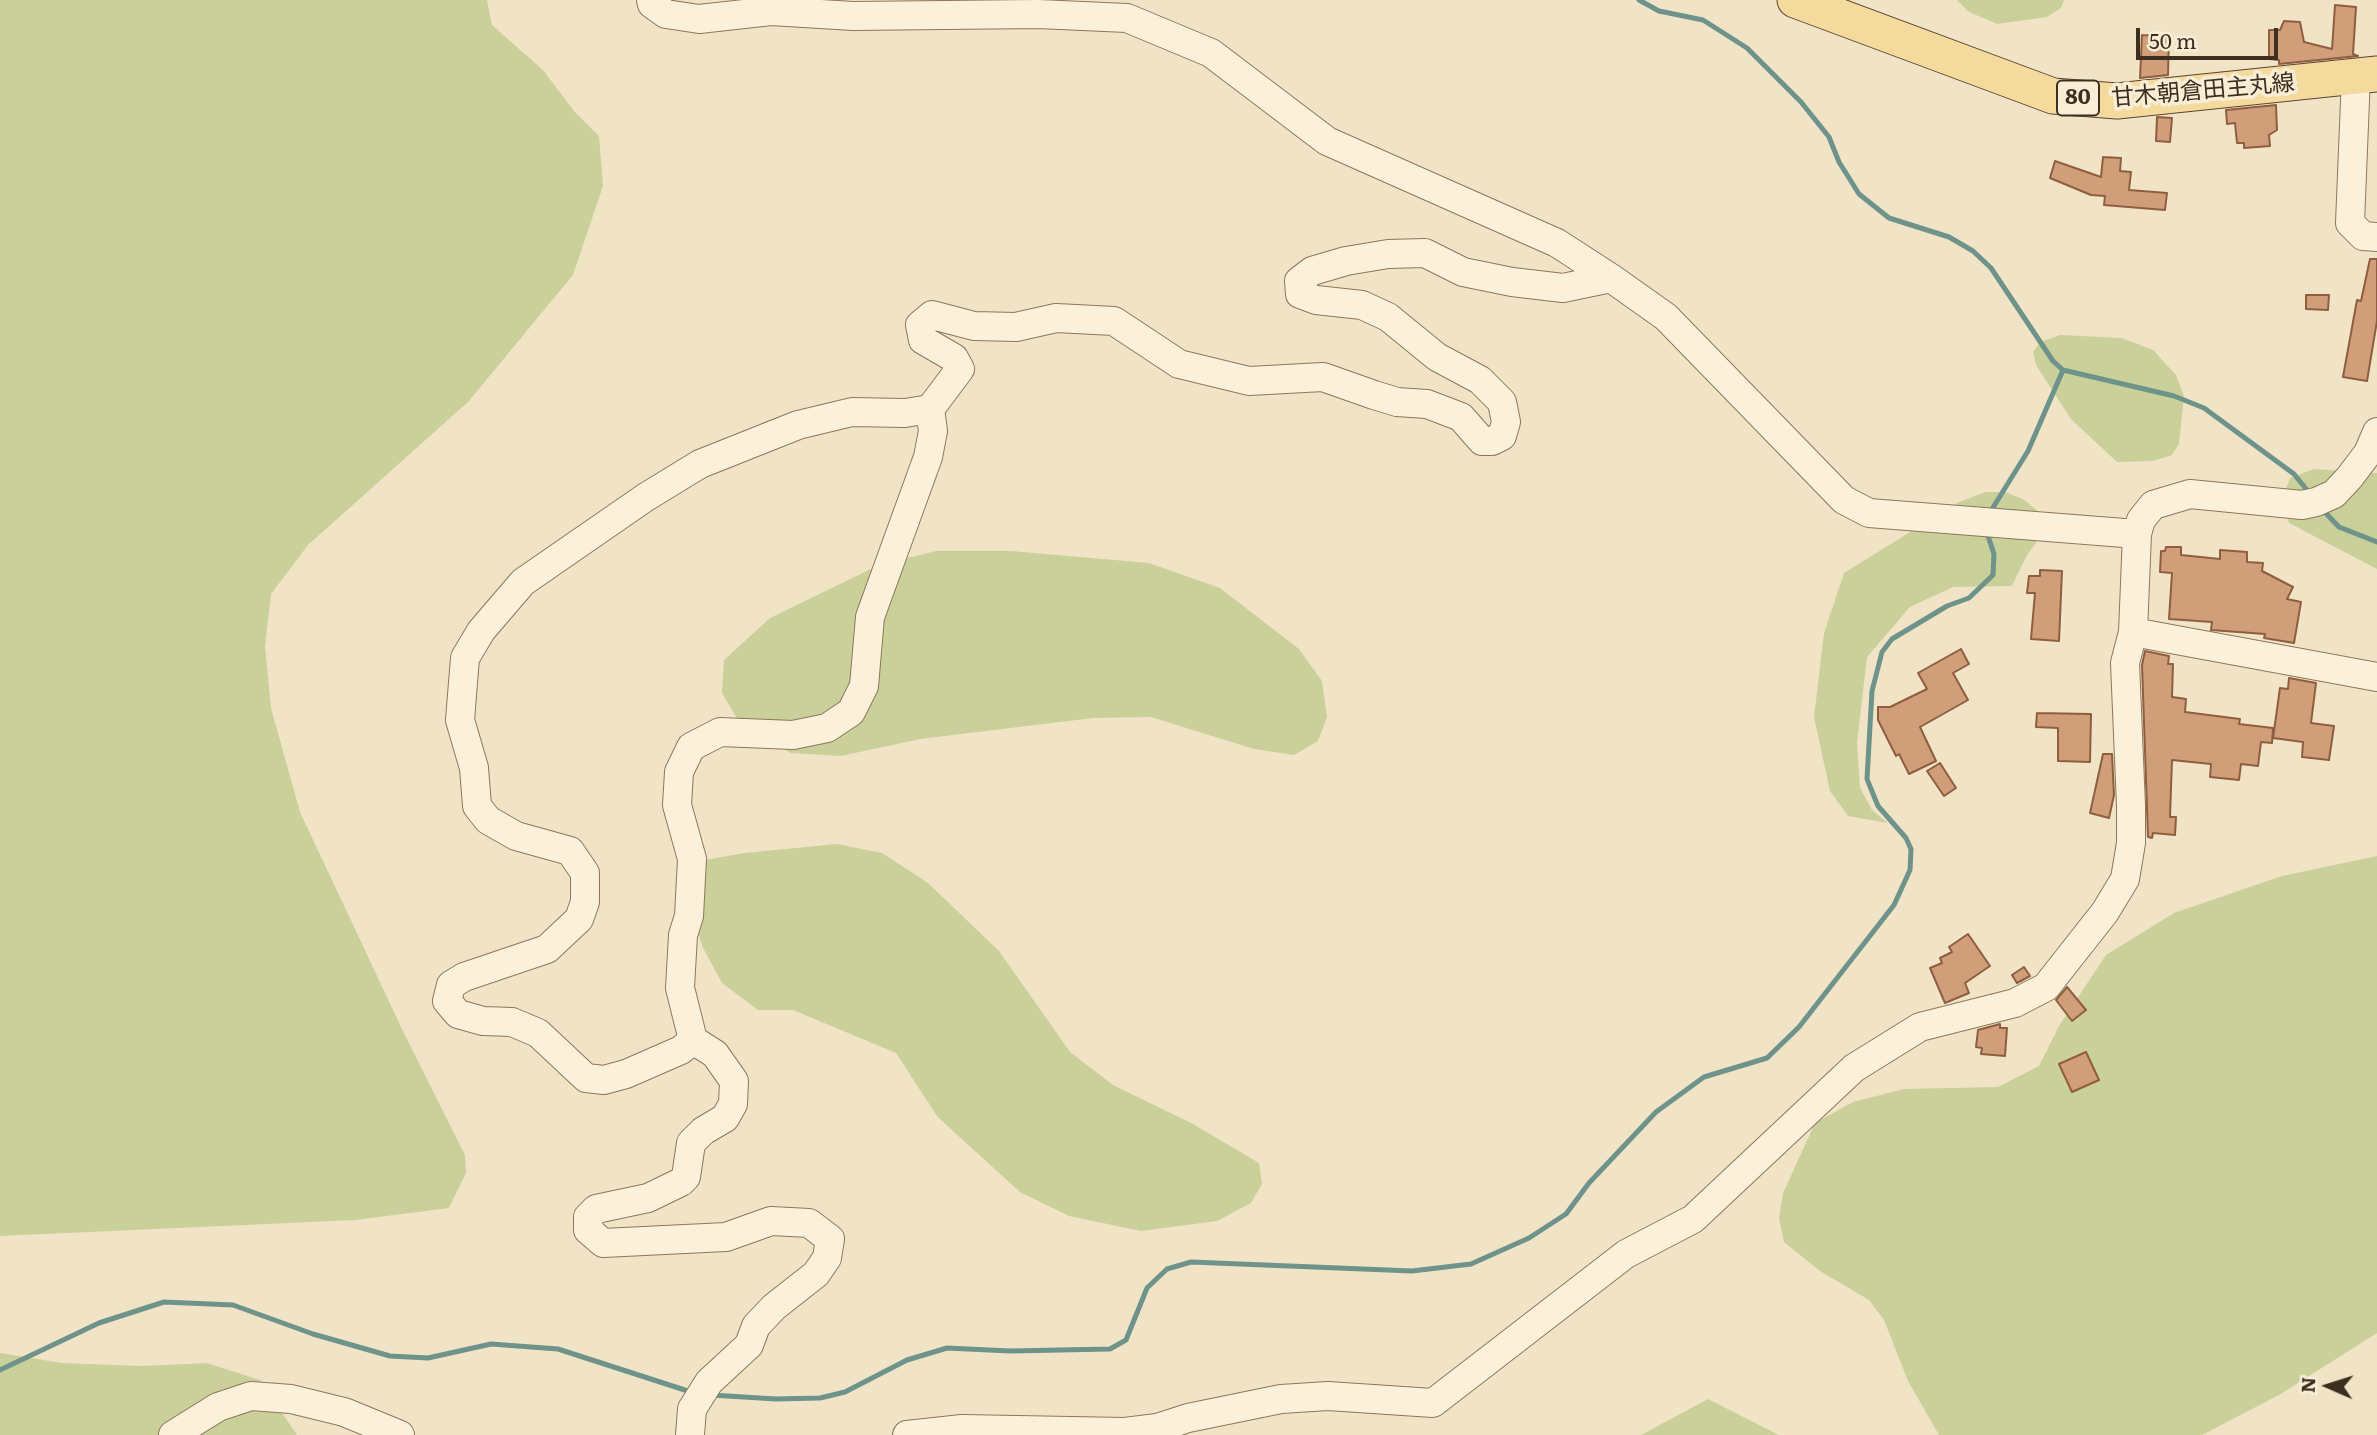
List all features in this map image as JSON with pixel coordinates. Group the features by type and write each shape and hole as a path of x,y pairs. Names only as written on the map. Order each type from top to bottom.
{"main road":[{"name":"甘木朝倉田主丸線","path":"1795,0 2053,96 2117,101 2367,75"}],"street":[{"path":"651,0 652,4 666,14 699,19 771,11 853,16 1038,14 1127,18 1210,54 1327,141 1558,243 1611,278 1666,317 1844,500 1869,513 2137,534"},
{"path":"2367,75 2350,223 2363,236 2377,237"},
{"path":"690,1435 692,1409 709,1382 748,1345 757,1326 774,1307 816,1274 827,1258 830,1239 809,1223 771,1222 726,1237 603,1243 588,1230 589,1217 596,1209 648,1198 681,1182 686,1177 691,1143 703,1131 725,1118 733,1104 734,1082 715,1054 693,1040 680,988 683,935 689,916 692,859 677,806 679,772 691,747 720,732 793,735 827,728 851,712 864,687 870,617 928,457 933,431 930,409 960,369 954,358 923,340 920,325 932,315 974,326 1016,327 1056,318 1114,321 1180,364 1249,381 1323,377 1397,402 1427,404 1461,417 1482,441 1492,441 1502,436 1506,422 1502,402 1480,380 1437,357 1388,317 1362,306 1316,300 1300,294 1299,281 1312,271 1346,261 1388,254 1425,253 1463,272 1524,283 1563,288 1611,278"},
{"path":"693,1040 681,1050 626,1074 604,1080 586,1079 538,1033 512,1022 483,1021 457,1014 447,1001 452,985 464,977 547,949 579,919 586,902 585,873 570,851 516,836 488,820 477,806 474,768 460,720 465,658 481,631 523,582 646,497 700,464 798,425 839,415 930,409"},
{"path":"907,1435 962,1429 1125,1432 1157,1428 1188,1418 1281,1399 1328,1396 1433,1403 1626,1254 1693,1219 1854,1068 1920,1027 2015,1003 2046,987 2105,912 2125,879 2131,843 2131,806 2125,663 2133,632 2137,534 2141,520 2152,505 2174,496 2190,494 2302,505 2316,502 2334,494 2349,478 2368,453 2377,432"},
{"path":"2133,632 2377,677"},
{"path":"173,1435 218,1407 251,1396 291,1399 344,1412 400,1435"}],"green space":[{"path":"0,0 487,0 492,25 543,70 574,111 599,136 603,186 573,275 468,402 308,545 271,594 265,646 271,708 300,812 402,1029 465,1155 466,1173 449,1208 355,1220 0,1236"},
{"path":"1957,0 2064,0 2061,8 2047,17 1997,24 1969,12"},
{"path":"2060,335 2122,338 2153,350 2176,375 2184,396 2179,444 2172,455 2153,461 2117,462 2071,419 2036,365 2033,352 2040,342"},
{"path":"2314,469 2377,473 2377,569 2289,523 2282,501 2290,478"},
{"path":"1985,492 2005,492 2023,499 2038,511 2044,532 2027,555 2012,586 1953,587 1910,607 1867,657 1857,743 1860,788 1872,810 1888,823 1848,816 1830,791 1814,717 1824,633 1844,573 1957,503"},
{"path":"936,551 1011,551 1149,563 1220,588 1299,649 1322,681 1327,717 1318,741 1294,755 1254,749 1151,717 1093,718 920,739 841,756 791,753 742,727 722,693 724,660 770,618 879,565"},
{"path":"837,844 882,853 928,883 999,951 1070,1052 1113,1085 1193,1124 1259,1163 1262,1184 1251,1203 1217,1221 1141,1231 1069,1216 1020,1192 937,1116 896,1053 793,1010 758,1010 722,983 702,946 692,910 705,860 744,853"},
{"path":"2377,856 2377,1333 2279,1395 2202,1435 1939,1435 1908,1381 1884,1320 1869,1300 1820,1271 1784,1242 1779,1218 1783,1193 1815,1123 1853,1102 1904,1089 1998,1087 2039,1066 2059,1026 2106,955 2174,913 2282,876"},
{"path":"0,1353 62,1363 141,1366 207,1363 260,1380 297,1435 0,1435"},
{"path":"1708,1399 1779,1435 1641,1435"}],"building":[{"path":"2335,5 2356,7 2353,54 2358,56 2279,64 2279,60 2269,59 2269,30 2280,30 2284,21 2300,22 2304,42 2332,49"},
{"path":"2142,35 2169,36 2168,75 2140,78"},
{"path":"2276,105 2277,130 2269,135 2270,146 2244,148 2244,143 2237,143 2235,123 2227,124 2226,110"},
{"path":"2157,117 2172,118 2170,142 2156,141"},
{"path":"2103,157 2121,158 2120,171 2131,172 2129,190 2167,193 2165,210 2104,205 2105,196 2091,195 2050,178 2055,161 2101,177"},
{"path":"2370,259 2377,259 2377,321 2367,381 2343,377 2357,300 2361,301"},
{"path":"2306,295 2329,295 2328,310 2306,309"},
{"path":"2166,547 2181,547 2181,555 2220,559 2220,550 2247,552 2247,562 2263,563 2262,571 2293,587 2287,599 2301,602 2294,643 2264,638 2265,634 2211,630 2212,622 2169,619 2172,573 2160,572 2161,551 2165,551"},
{"path":"2040,570 2062,571 2059,641 2031,639 2035,593 2027,593 2029,576 2040,576"},
{"path":"1961,649 1969,664 1953,673 1968,700 1920,727 1936,761 1909,774 1899,754 1896,756 1878,720 1878,707 1890,707 1927,689 1918,673"},
{"path":"2145,651 2169,656 2168,664 2173,664 2172,697 2186,699 2185,712 2240,719 2239,724 2273,728 2272,743 2261,742 2258,766 2241,764 2239,780 2210,777 2211,764 2172,760 2170,817 2176,817 2175,835 2153,833 2152,838 2148,837 2142,665"},
{"path":"2289,678 2316,683 2311,723 2334,726 2329,760 2302,757 2303,742 2273,738 2280,688 2288,689"},
{"path":"2037,713 2091,714 2090,762 2058,761 2058,728 2036,727"},
{"path":"2103,754 2112,754 2114,795 2109,818 2090,813"},
{"path":"1940,763 1956,788 1944,796 1927,771"},
{"path":"1968,934 1990,966 1965,983 1969,993 1945,1003 1930,968 1942,963 1940,958 1952,952 1949,947"},
{"path":"2024,967 2030,976 2017,983 2012,975"},
{"path":"2067,987 2086,1010 2072,1021 2056,1000"},
{"path":"2000,1024 2000,1028 2007,1028 2005,1056 1981,1054 1982,1048 1976,1047 1978,1030"},
{"path":"2086,1052 2099,1080 2072,1092 2059,1064"}],"waterway":[{"path":"1639,0 1659,11 1703,20 1747,48 1801,102 1829,137 1839,162 1859,194 1889,218 1949,237 1973,251 1991,268 2053,361 2063,370 2174,396 2204,408 2294,474 2311,495"},
{"path":"1989,514 2028,451 2063,370"},
{"path":"2321,508 2339,527 2377,542"},
{"path":"711,1395 776,1399 820,1398 845,1392 907,1360 947,1348 1010,1351 1110,1349 1126,1340 1147,1288 1167,1269 1191,1262 1412,1271 1471,1264 1529,1238 1566,1214 1589,1183 1656,1112 1704,1077 1767,1058 1799,1027 1894,905 1910,870 1911,849 1906,838 1878,806 1867,779 1872,691 1882,652 1892,639 1947,606 1969,598 1993,575 1994,554 1986,530"},
{"path":"0,1370 99,1323 164,1302 233,1305 313,1334 390,1356 428,1358 491,1344 558,1349 691,1392"}]}
